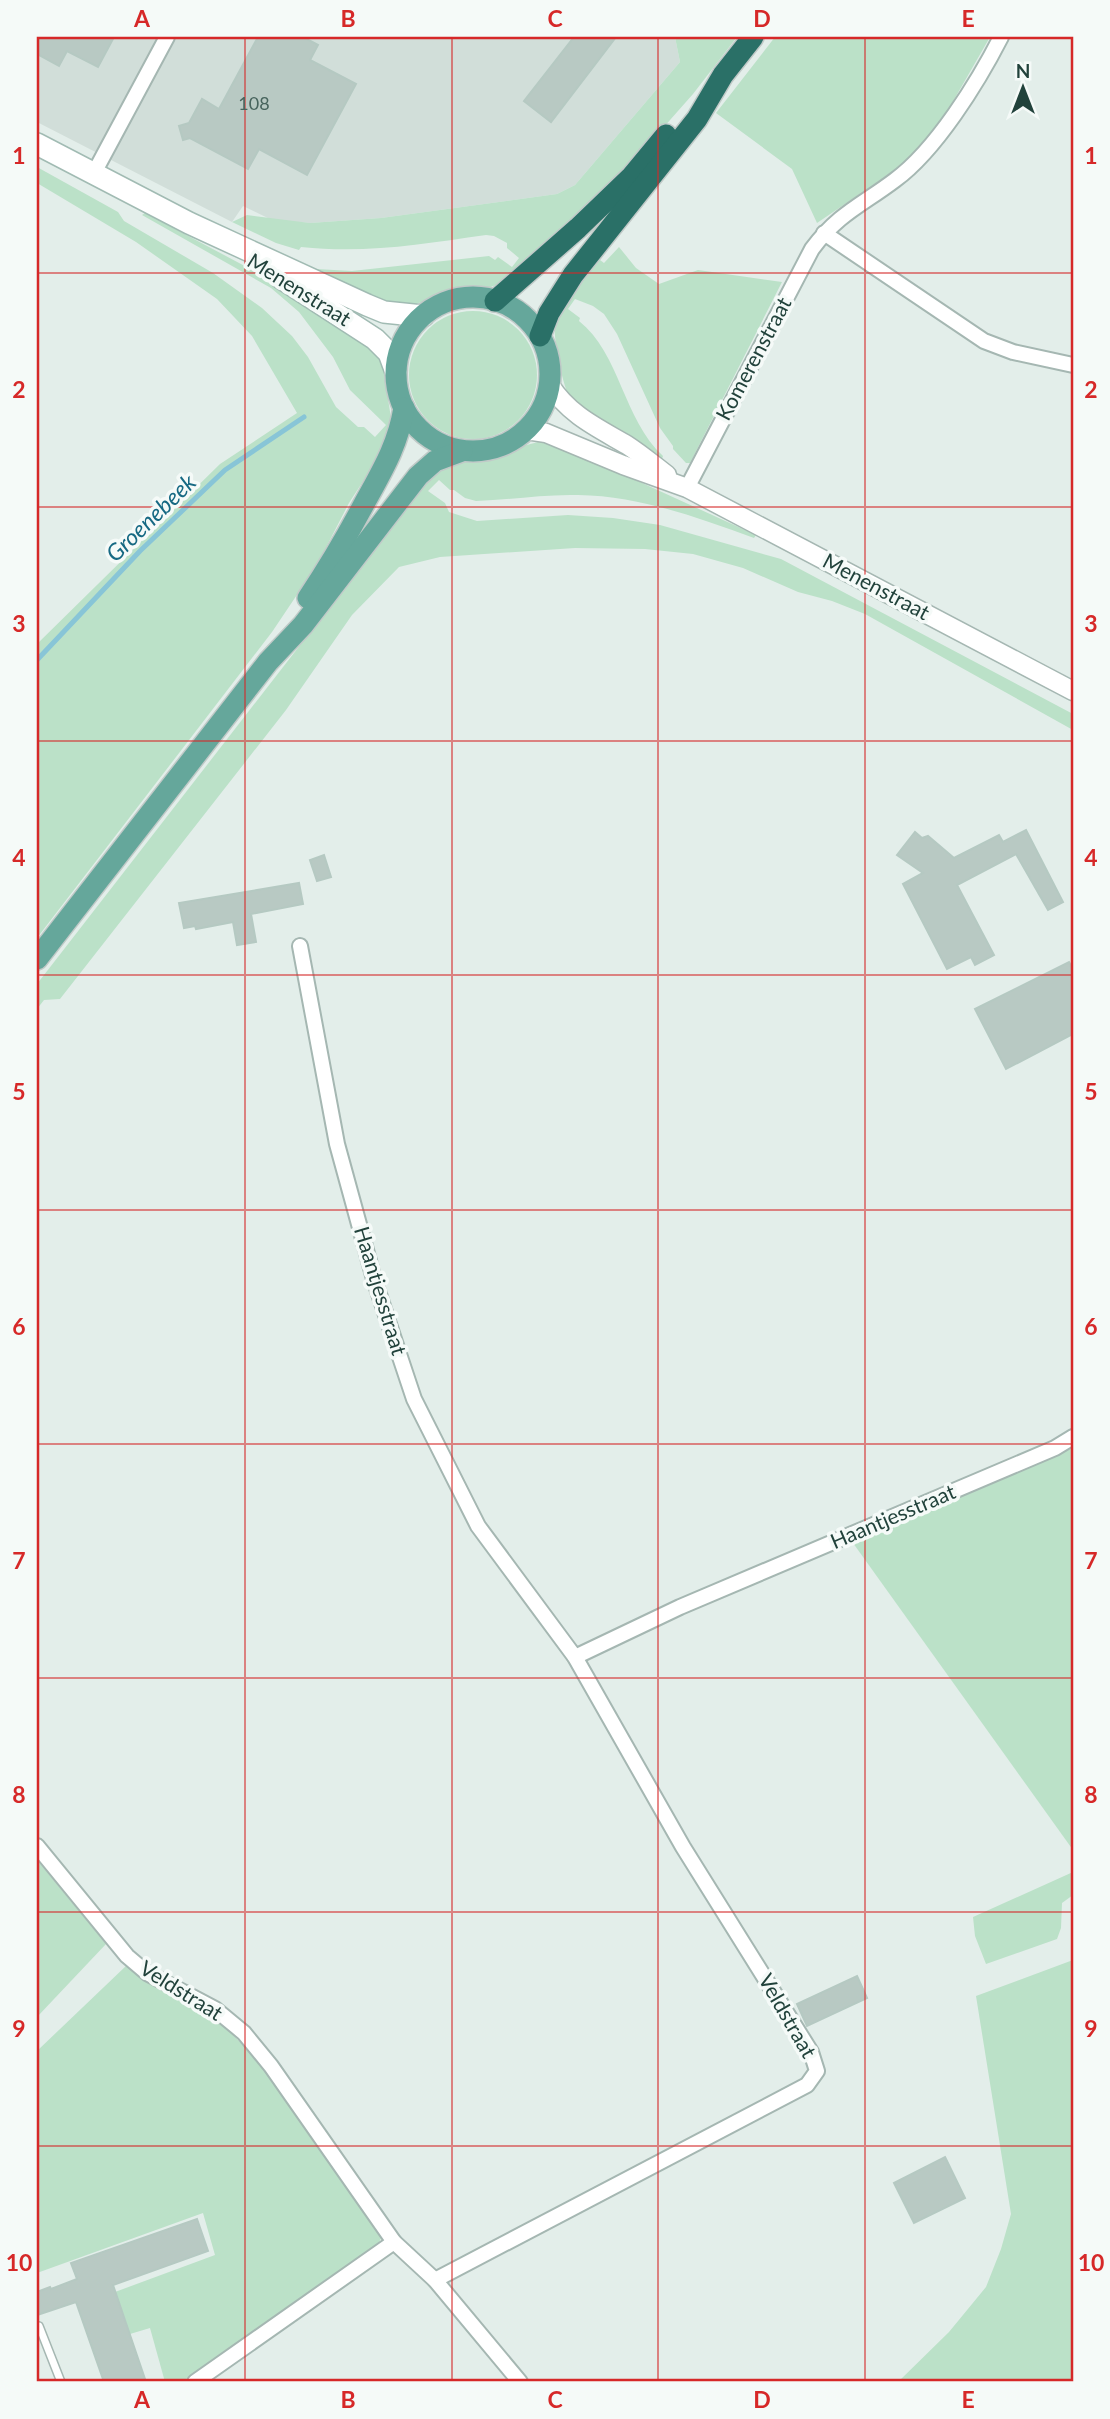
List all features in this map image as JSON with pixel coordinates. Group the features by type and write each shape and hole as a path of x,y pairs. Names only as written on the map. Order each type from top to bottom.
{"highway":[{"path":"495,301 632,176 687,111 723,75 753,37"},
{"path":"540,336 560,293 697,119 723,75"}],"main road":[{"name":"Menenstraat","path":"37,144 189,223 384,312 423,316"},
{"name":"Menenstraat","path":"189,223 362,330 389,353 396,372"},
{"path":"457,299 495,301 513,309 528,321 540,336 550,368 550,386 545,402 526,430 497,448 463,451 444,446 428,437 414,424 404,408 396,372 400,351 409,332 423,316 439,306 457,299"},
{"path":"268,662 348,534 388,461 400,433 404,408"},
{"path":"37,960 268,662 303,625 418,476 435,461 463,451"}],"street":[{"path":"94,173 167,37"},
{"name":"Komerenstraat","path":"682,486 824,233 845,213 897,179 929,148 952,117 1001,37"},
{"path":"824,233 984,341 1013,352 1073,365"},
{"name":"Menenstraat","path":"550,386 572,411 590,425 631,447 682,486"},
{"name":"Menenstraat","path":"526,430 546,433 682,486 1073,691"},
{"name":"Haantjesstraat","path":"300,946 337,1144 374,1279 414,1399 478,1526 537,1605"},
{"name":"Haantjesstraat","path":"575,1657 673,1610 1055,1448 1073,1437"},
{"name":"Veldstraat","path":"435,2280 807,2085 817,2071 811,2052 683,1847 575,1657 537,1605"},
{"name":"Veldstraat","path":"37,1846 127,1956 148,1973 215,2009 244,2033 271,2066 394,2242 435,2280 520,2382"},
{"path":"195,2382 394,2242"}],"lane":[{"path":"39,2326 61,2382"}],"shaded area":[{"path":"37,37 675,37 680,62 575,185 557,194 381,218 310,223 272,220 243,206 232,222 37,122"}],"green space":[{"path":"675,37 737,37 693,94 617,180 509,279 491,287 449,290 410,305 381,303 281,257 316,269 352,271 489,256 495,260 498,257 512,267 519,258 507,248 507,243 494,236 371,249 301,247 299,250 276,243 232,222 247,215 310,223 381,218 557,194 575,185 680,62"},
{"path":"775,37 990,37 936,131 898,168 817,223 792,169 716,113"},
{"path":"37,167 118,212 124,221 213,273 262,308 292,336 308,357 336,407 358,427 364,427 375,437 386,425 350,390 333,357 299,312 271,288 142,215 145,213 256,272 364,339 382,360 391,418 389,429 371,469 349,503 317,565 272,632 37,938 37,644 220,464 297,413 252,336 217,299 136,242 37,183"},
{"path":"619,247 636,268 659,284 698,270 782,282 690,463 686,463 673,449 660,428 617,334 604,314 575,299 568,309 580,318 579,321 593,334 604,350 639,424 663,456 662,459 571,402 568,394 556,347 555,316 600,260 604,263"},
{"path":"473,311 497,316 518,330 532,351 537,375 532,399 518,420 497,434 473,439 449,434 428,420 414,399 409,375 414,351 428,330 449,316"},
{"path":"538,442 546,442 583,456 756,535 754,538 689,515 624,499 565,495 476,501 450,490 439,480 428,491 445,503 449,512 477,521 568,515 613,518 660,525 781,559 1073,714 1073,730 865,614 798,592 743,568 693,554 645,549 575,548 440,557 399,567 352,615 286,710 60,999 44,1000 37,1009 37,984 422,488 419,484 452,460 497,457"},
{"path":"1073,1448 1073,1850 853,1543"},
{"path":"37,1860 106,1944 37,2017"},
{"path":"1073,1872 1073,1895 1062,1903 1061,1928 1057,1939 986,1964 975,1936 973,1917"},
{"path":"1073,1960 1073,2382 898,2382 949,2332 986,2287 1011,2214 976,1996"},
{"path":"127,1965 157,1987 189,2002 212,2017 266,2068 377,2226 381,2238 378,2245 182,2382 165,2382 150,2328 130,2334 115,2292 215,2255 203,2213 37,2273 37,2051"}],"building":[{"path":"37,37 114,37 98,67 67,51 59,66 37,54"},
{"path":"258,37 303,37 318,45 310,60 356,84 307,175 259,149 248,169 190,138 183,140 179,126 189,123 202,99 219,109"},
{"path":"574,37 616,37 551,122 524,101"},
{"path":"1026,830 1063,902 1048,910 1016,854 957,885 994,955 975,965 971,957 947,969 903,884 923,873 897,855 915,832 922,838 928,836 954,858 999,835 1003,842"},
{"path":"324,855 331,877 317,881 310,860"},
{"path":"299,883 303,904 251,914 256,942 237,945 233,922 196,929 195,926 184,928 179,903"},
{"path":"1069,962 1073,970 1073,1034 1006,1069 975,1009"},
{"path":"857,1976 867,1998 807,2026 797,2004"},
{"path":"945,2157 965,2198 914,2223 894,2183"},
{"path":"197,2219 208,2251 113,2285 146,2382 104,2382 76,2302 37,2315 37,2292 77,2279 71,2263"}],"waterway":[{"name":"Groenebeek","path":"37,660 140,551 225,470 304,417"}]}
